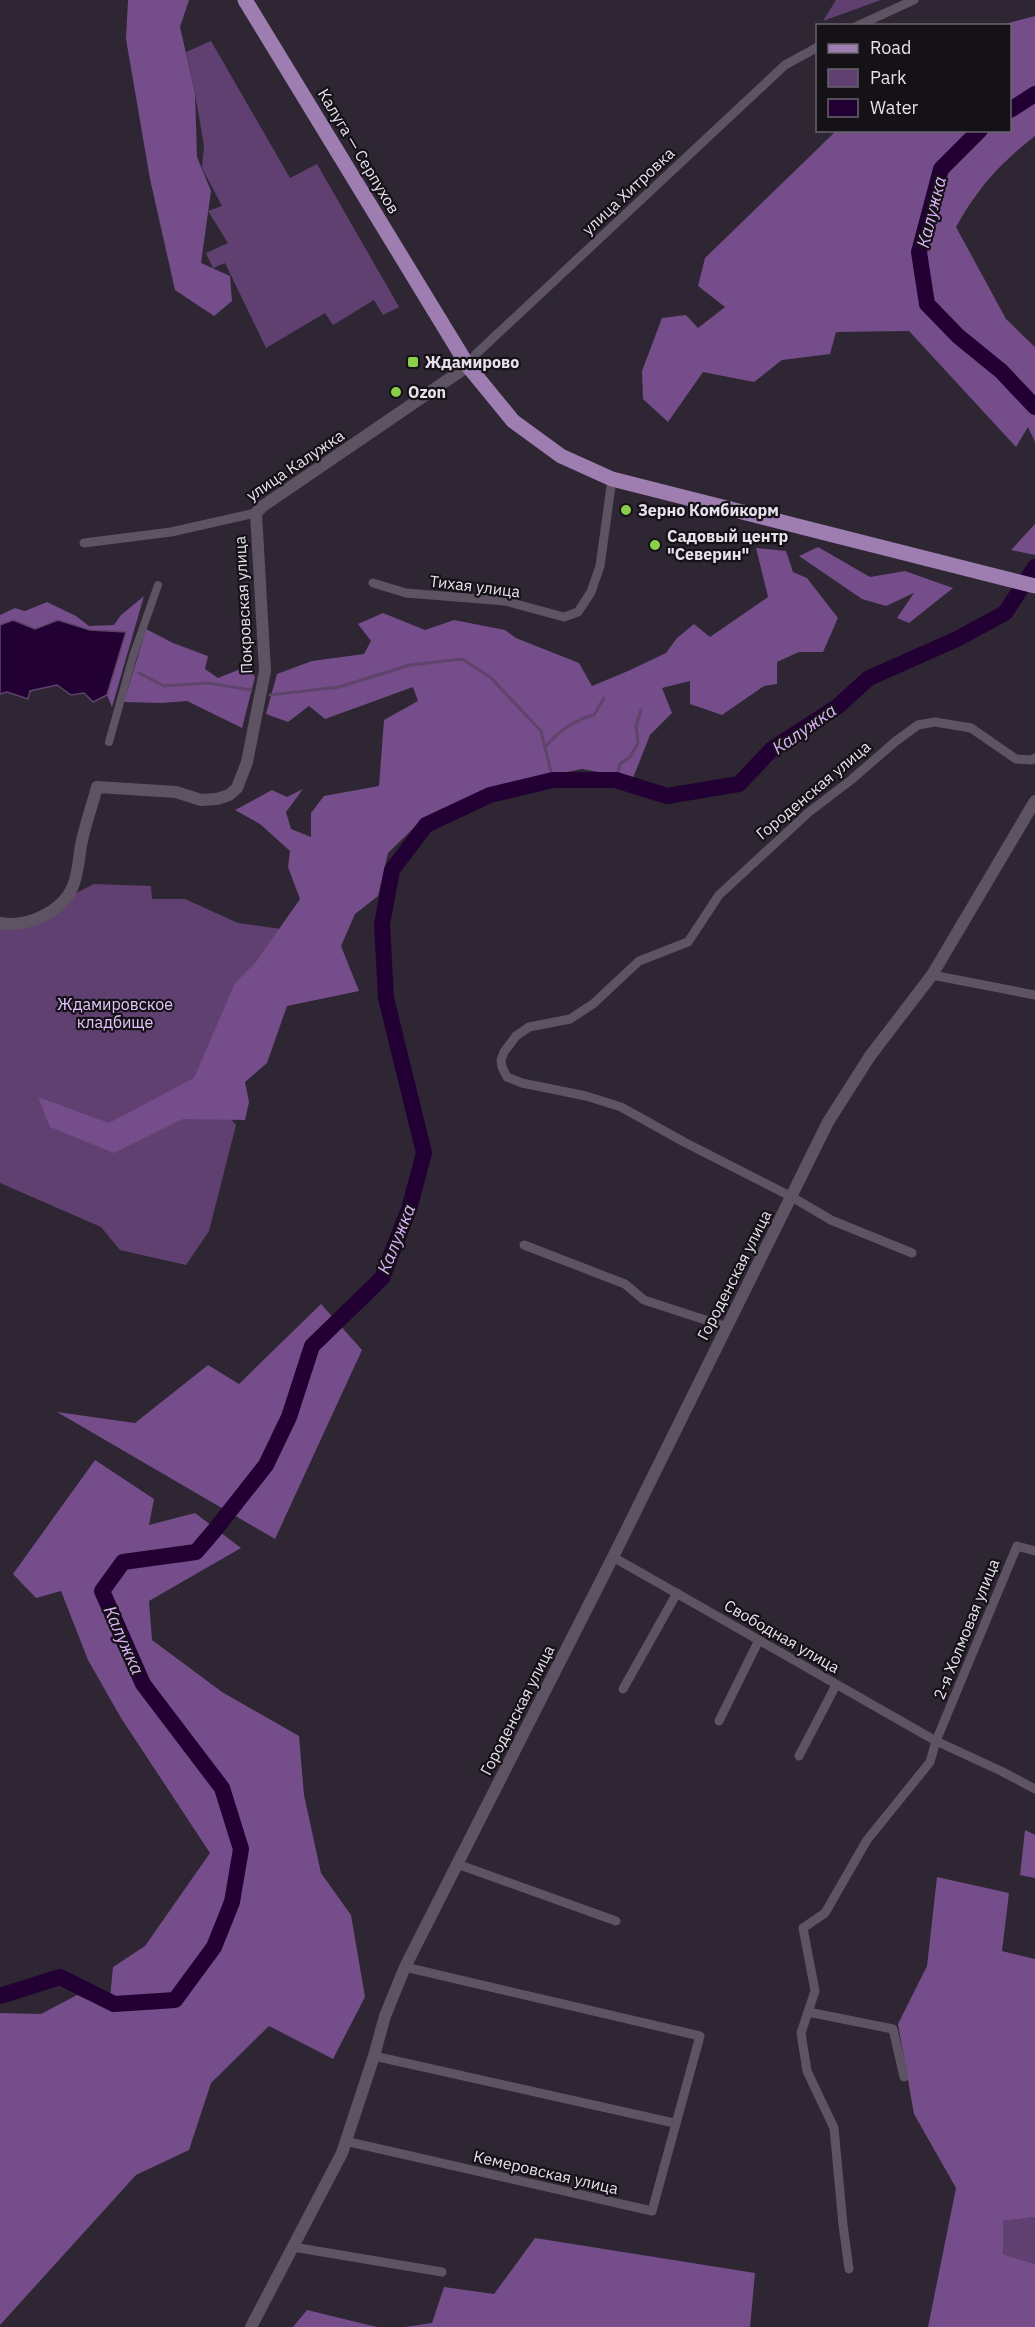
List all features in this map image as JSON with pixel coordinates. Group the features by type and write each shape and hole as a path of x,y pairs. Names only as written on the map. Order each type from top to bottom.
{"main road":[{"name":"Калуга — Серпухов","path":"245,0 468,366 513,421 561,456 612,479 1035,586"}],"street":[{"path":"861,24 914,0"},
{"name":"улица Хитровка","path":"468,366 476,354 784,65 816,48"},
{"name":"улица Калужка","path":"84,543 171,532 256,513 468,366"},
{"name":"Тихая улица","path":"372,584 406,593 505,601 564,617 578,612 591,592 600,566 612,479"},
{"name":"Покровская улица","path":"0,923 30,922 49,912 64,900 74,885 82,842 97,787 176,792 201,800 217,799 237,789 247,762 265,671 256,513"},
{"path":"109,742 133,656 158,585"},
{"name":"Городенская улица","path":"912,1254 831,1220 621,1107 586,1096 522,1083 507,1077 501,1060 516,1036 530,1026 570,1019 593,1004 639,961 688,942 719,895 809,812 918,725 935,722 972,728 1016,759 1032,760 1035,758"},
{"name":"Городенская улица","path":"251,2327 342,2152 385,2016 405,1967 613,1557 828,1122 870,1056 932,975 1035,801"},
{"path":"932,975 1035,995"},
{"path":"524,1245 625,1284 644,1299 727,1327"},
{"name":"2-я Холмовая улица","path":"936,1742 1017,1546 1035,1551"},
{"name":"Свободная улица","path":"613,1557 936,1742 1035,1789"},
{"path":"623,1689 677,1593"},
{"path":"719,1721 759,1640"},
{"path":"799,1756 836,1685"},
{"path":"849,2269 834,2128 807,2071 801,2033 815,1991 802,1928 825,1913 867,1840 930,1762 936,1742"},
{"path":"457,1864 616,1921"},
{"name":"Кемеровская улица","path":"345,2140 652,2211 674,2123 700,2036 405,1967"},
{"path":"808,2012 893,2029 904,2077"},
{"path":"374,2056 674,2123"},
{"path":"293,2247 442,2272"}],"green space":[{"path":"836,0 881,0 823,21"},
{"path":"211,41 290,178 317,164 399,307 383,315 374,300 333,325 325,313 266,348 225,263 213,268 206,253 228,243 208,211 222,206 202,168 204,146 186,52"},
{"name":"Ждамировское кладбище","path":"94,884 151,886 152,899 185,899 238,923 281,929 206,1090 236,1125 209,1231 186,1265 120,1250 101,1227 0,1183 0,926 6,928"},
{"path":"1035,2217 1035,2264 1003,2254 1003,2221"}],"shaded area":[{"path":"128,0 189,0 180,27 195,93 197,157 211,191 201,263 230,276 232,301 214,316 175,290 150,179 126,39"},
{"path":"1035,16 1035,136 990,177 956,227 1006,319 1035,347 1035,442 1028,427 1016,447 909,331 836,332 830,354 782,360 754,382 703,372 668,422 643,399 642,371 662,318 686,315 698,328 725,307 698,286 705,258 835,132 1011,132 1011,24 1005,24"},
{"path":"1035,524 1035,555 1011,550"},
{"path":"818,547 870,577 905,571 953,588 909,623 897,618 914,593 886,606 862,599 799,556"},
{"path":"756,548 786,551 793,572 807,578 838,618 823,652 799,652 777,662 777,684 764,686 722,715 690,704 690,681 662,688 672,713 650,735 633,778 582,769 511,783 423,819 388,853 378,896 355,914 341,946 359,991 287,1006 267,1063 245,1082 249,1102 245,1120 183,1119 114,1153 50,1127 38,1097 109,1123 194,1078 235,983 256,962 300,899 288,867 290,851 260,824 235,810 272,790 287,797 303,789 286,812 291,829 311,837 311,813 324,796 379,786 384,720 418,701 413,687 325,719 309,706 288,722 266,714 277,674 312,661 364,654 371,641 358,624 383,613 425,630 454,620 505,630 516,638 579,663 592,686 666,653 677,638 694,624 710,637 768,597"},
{"path":"144,596 112,707 107,695 126,633 90,630 58,620 35,629 13,620 0,625 0,615 15,608 25,611 47,602 76,616 89,626 114,625 121,615"},
{"path":"146,629 173,643 208,656 205,669 218,678 248,666 255,677 242,728 187,701 124,702"},
{"path":"321,1304 362,1350 275,1539 57,1412 135,1423 208,1365 239,1384"},
{"path":"95,1460 154,1499 149,1525 195,1513 241,1548 149,1601 152,1640 222,1692 299,1736 304,1795 321,1873 351,1915 365,1997 333,2059 269,2026 211,2083 189,2150 136,2175 0,2325 0,2013 41,2014 77,1995 109,2008 113,1967 145,1946 210,1853 121,1718 88,1660 61,1591 36,1598 13,1574"},
{"path":"1025,1830 1035,1835 1035,1878 1020,1875"},
{"path":"937,1877 1009,1893 1002,1951 1035,1959 1035,2217 1003,2221 1003,2254 1035,2264 1035,2327 928,2327 956,2188 914,2114 898,2024 927,1966"},
{"path":"535,2238 755,2273 750,2327 404,2327 432,2323 444,2287 494,2294"},
{"path":"307,2310 377,2327 293,2327"}],"water":[{"path":"13,620 35,629 58,620 90,630 126,632 107,695 93,702 84,693 71,695 57,685 30,691 28,699 7,692 0,694 0,625"}],"waterway":[{"name":"Калужка","path":"1011,109 1035,94"},
{"name":"Калужка","path":"978,132 941,169 919,252 927,304 958,336 1001,371 1035,407"},
{"name":"Калужка","path":"0,1996 60,1977 114,2004 175,2000 214,1947 232,1902 241,1849 222,1788 143,1684 102,1591 123,1562 196,1552 266,1465 289,1417 312,1346 382,1278 409,1209 424,1153 386,998 382,924 392,870 426,825 490,795 553,780 616,780 667,796 739,784 772,749 837,707 869,678 957,639 1005,613 1035,567"},
{"path":"270,695 339,687 410,665 462,659 490,677 541,731 553,780"},
{"path":"139,673 164,686 208,683 251,690"},
{"path":"546,746 567,727 594,715 604,698"},
{"path":"616,780 620,764 630,757 638,743 636,726 641,710"}],"place":[{"name":"Ждамирово","path":"413,362"},
{"name":"Ozon","path":"396,392"},
{"name":"Зерно Комбикорм","path":"626,510"},
{"name":"Садовый центр \"Северин\"","path":"655,545"}]}
